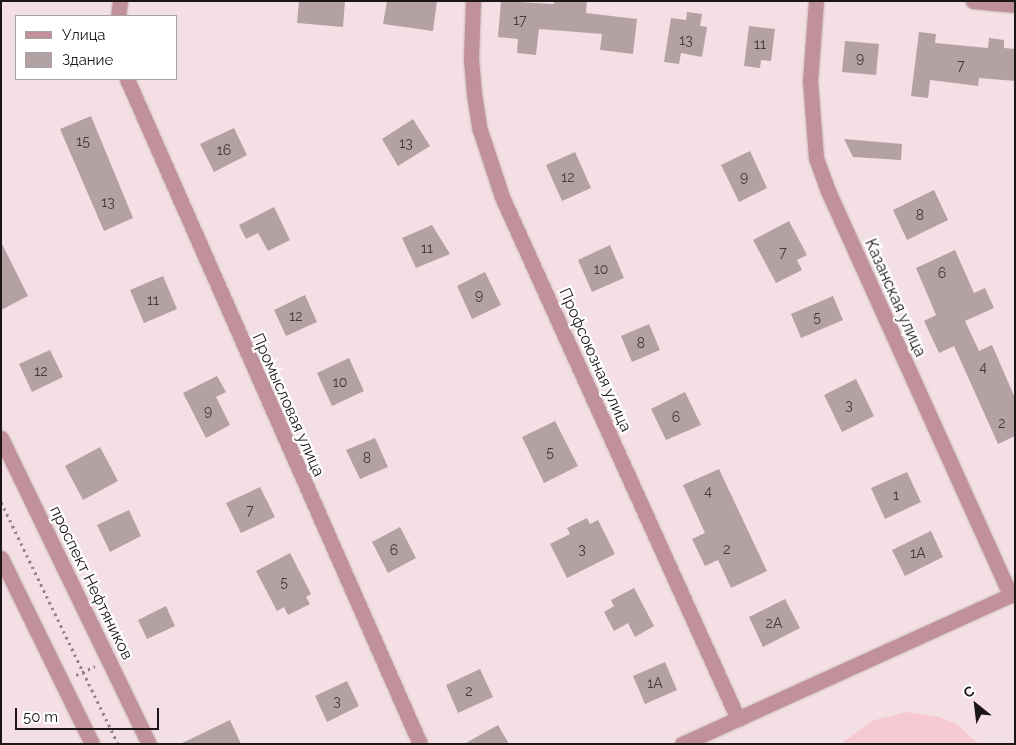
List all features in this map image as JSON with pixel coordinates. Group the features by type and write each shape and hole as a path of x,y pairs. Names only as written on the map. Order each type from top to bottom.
{"street":[{"path":"118,15 120,1"},
{"name":"Профсоюзная улица","path":"473,1 471,58 474,94 480,130 502,197 738,719"},
{"name":"Казанская улица","path":"816,1 810,81 816,158 828,191 1012,594"},
{"path":"973,1 1015,5"},
{"name":"Промысловая улица","path":"127,80 420,744"},
{"name":"проспект Нефтяников","path":"1,438 149,744"},
{"path":"1,558 92,744"},
{"path":"682,744 1012,594"}],"path":[{"path":"1,502 118,744"},
{"path":"62,682 108,660"}],"shaded area":[{"path":"907,712 939,717 956,724 979,744 841,744 871,721"}],"building":[{"path":"299,1 345,1 343,27 297,23"},
{"path":"387,1 437,1 433,31 383,24"},
{"path":"501,1 554,4 554,1 587,1 586,13 637,19 633,54 600,50 602,34 539,29 536,55 517,53 518,39 498,37"},
{"path":"687,12 702,14 700,26 707,27 702,57 681,53 679,64 664,62 671,18 686,20"},
{"path":"749,26 775,29 771,61 761,60 760,68 744,66"},
{"path":"919,32 936,34 935,43 988,48 989,38 1004,40 1004,48 1015,49 1015,81 979,78 978,86 930,80 928,98 911,96"},
{"path":"845,41 879,44 876,75 842,72"},
{"path":"91,116 133,218 104,231 60,129"},
{"path":"413,119 430,146 398,166 382,139"},
{"path":"234,128 247,155 214,172 200,144"},
{"path":"844,139 902,144 901,160 853,157"},
{"path":"750,151 767,188 739,202 721,165"},
{"path":"575,152 591,188 562,201 546,165"},
{"path":"934,190 948,220 907,240 893,210"},
{"path":"274,207 290,240 268,251 258,233 246,239 239,225"},
{"path":"789,221 807,255 797,260 802,270 776,283 753,240"},
{"path":"432,225 450,254 416,268 402,238"},
{"path":"1,242 28,296 1,310"},
{"path":"610,245 624,278 592,292 578,260"},
{"path":"955,250 974,293 985,288 994,308 965,321 979,351 992,345 1015,398 1015,436 998,444 954,346 939,353 924,321 936,315 916,268"},
{"path":"485,272 501,305 472,319 457,286"},
{"path":"163,276 177,309 144,323 130,290"},
{"path":"305,295 317,322 286,336 274,310"},
{"path":"833,296 843,320 801,338 791,314"},
{"path":"649,324 660,350 632,362 621,336"},
{"path":"50,350 63,377 32,392 19,364"},
{"path":"349,358 364,391 332,406 317,373"},
{"path":"217,376 226,392 216,397 230,425 206,438 183,393"},
{"path":"856,379 874,416 842,432 824,395"},
{"path":"685,392 701,425 666,440 651,409"},
{"path":"555,421 578,466 544,483 522,437"},
{"path":"375,438 388,467 360,479 346,450"},
{"path":"100,447 118,481 83,500 65,466"},
{"path":"719,469 767,571 731,588 718,560 705,566 692,539 705,533 683,485"},
{"path":"907,472 921,502 885,519 871,488"},
{"path":"260,487 275,517 241,533 226,503"},
{"path":"129,510 141,536 110,552 97,525"},
{"path":"587,518 590,524 598,520 615,554 567,578 550,544 570,534 567,528"},
{"path":"400,527 416,558 388,573 372,542"},
{"path":"931,531 943,557 905,576 892,550"},
{"path":"290,553 311,594 306,597 310,604 288,615 284,607 277,611 256,571"},
{"path":"634,588 654,626 635,637 628,623 614,631 604,612 614,606 611,600"},
{"path":"785,599 800,628 763,647 749,617"},
{"path":"166,606 175,626 147,639 138,620"},
{"path":"665,662 677,690 645,704 633,676"},
{"path":"480,669 493,697 458,713 446,685"},
{"path":"347,681 359,706 327,722 315,696"},
{"path":"230,720 241,744 180,744"},
{"path":"498,725 509,744 464,744"}]}
